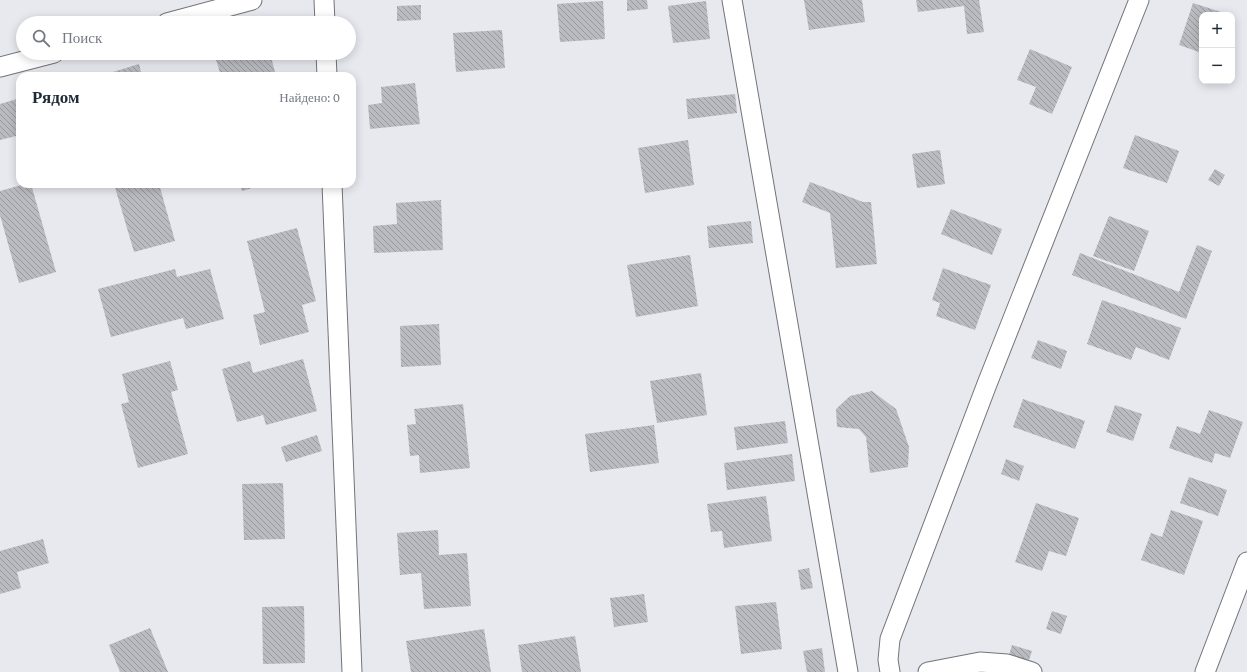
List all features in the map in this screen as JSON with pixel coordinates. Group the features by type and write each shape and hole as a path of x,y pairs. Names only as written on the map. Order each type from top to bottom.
{"street":[{"path":"193,16 252,0"},
{"path":"324,0 325,16"},
{"path":"732,0 848,672"},
{"path":"890,672 888,660 890,639 987,384 1139,0"},
{"path":"0,67 27,60"},
{"path":"326,60 327,72"},
{"path":"332,188 352,672"},
{"path":"1205,672 1247,562"},
{"path":"928,672 980,662 1007,664 1032,672"}],"building":[{"path":"627,0 647,0 648,9 627,11"},
{"path":"804,0 862,0 865,22 809,30"},
{"path":"916,0 979,0 984,32 967,34 964,6 918,12"},
{"path":"603,1 605,39 560,42 557,4"},
{"path":"706,1 710,39 673,43 668,6"},
{"path":"1193,3 1221,12 1199,12 1199,52 1179,45"},
{"path":"421,5 421,20 397,21 397,6"},
{"path":"502,30 505,68 456,72 453,33"},
{"path":"1030,49 1072,67 1052,114 1029,104 1036,87 1017,80"},
{"path":"216,60 272,60 275,72 220,72"},
{"path":"139,64 141,72 113,72"},
{"path":"415,83 420,124 370,129 368,105 382,103 381,87"},
{"path":"735,94 737,113 688,119 686,99"},
{"path":"16,99 16,136 0,140 0,104"},
{"path":"1135,135 1179,151 1167,183 1123,168"},
{"path":"688,140 694,185 645,193 638,148"},
{"path":"940,150 945,184 917,188 912,154"},
{"path":"1215,169 1225,175 1219,186 1208,180"},
{"path":"810,182 863,202 871,202 877,264 836,268 830,213 802,202"},
{"path":"16,187 16,188 32,188 56,272 19,283 0,215 0,191"},
{"path":"115,188 160,188 175,241 134,252"},
{"path":"241,188 252,188 242,191"},
{"path":"441,200 443,250 374,253 373,226 397,224 396,203"},
{"path":"951,209 1002,229 992,255 941,234"},
{"path":"1109,216 1149,231 1134,271 1093,256"},
{"path":"751,221 753,243 709,248 707,226"},
{"path":"297,228 316,301 302,305 309,332 260,345 253,315 265,312 247,241"},
{"path":"1197,245 1212,251 1186,319 1072,275 1080,253 1179,292"},
{"path":"690,255 698,306 636,317 627,265"},
{"path":"943,268 991,285 975,330 936,316 940,303 932,300"},
{"path":"175,269 177,277 210,269 224,319 186,329 183,318 111,337 98,289"},
{"path":"1102,300 1181,328 1169,360 1136,347 1131,360 1087,344"},
{"path":"439,324 441,365 401,367 400,326"},
{"path":"1038,340 1067,351 1061,369 1031,358"},
{"path":"303,359 317,411 266,425 263,415 237,422 222,369 250,361 253,373"},
{"path":"170,361 178,390 171,392 188,454 138,468 121,404 129,402 122,374"},
{"path":"701,373 707,415 657,423 650,381"},
{"path":"872,391 896,409 909,447 908,467 870,473 866,437 859,429 837,427 836,409 850,396"},
{"path":"1023,399 1085,421 1075,449 1013,427"},
{"path":"463,404 470,468 420,473 419,455 410,456 407,425 416,424 414,409"},
{"path":"1115,405 1142,414 1133,441 1106,432"},
{"path":"1209,410 1243,422 1230,458 1215,453 1212,463 1169,448 1177,426 1200,434"},
{"path":"785,421 788,443 737,450 734,427"},
{"path":"654,425 659,463 590,472 585,434"},
{"path":"317,435 322,451 286,462 281,447"},
{"path":"792,454 795,481 727,490 724,463"},
{"path":"1006,459 1024,466 1019,481 1001,474"},
{"path":"1189,477 1227,490 1218,516 1180,503"},
{"path":"283,483 285,539 244,540 242,484"},
{"path":"766,496 772,541 724,548 722,531 711,532 707,504"},
{"path":"1036,503 1079,518 1066,556 1049,551 1042,571 1015,562"},
{"path":"1171,510 1203,521 1184,575 1141,560 1151,533 1162,537"},
{"path":"438,530 439,555 467,553 471,606 424,609 421,573 400,575 397,533"},
{"path":"43,539 49,563 17,572 21,588 0,594 0,551"},
{"path":"809,568 813,588 801,590 798,570"},
{"path":"644,594 648,622 614,627 610,598"},
{"path":"776,602 782,649 741,654 735,606"},
{"path":"304,606 305,663 263,664 262,607"},
{"path":"1052,611 1067,616 1061,634 1046,629"},
{"path":"150,628 168,672 120,672 109,645"},
{"path":"484,629 491,672 411,672 406,641"},
{"path":"575,636 581,672 522,672 518,645"},
{"path":"1012,645 1032,651 1029,660 1009,655"},
{"path":"822,648 825,672 807,672 803,651"}]}
